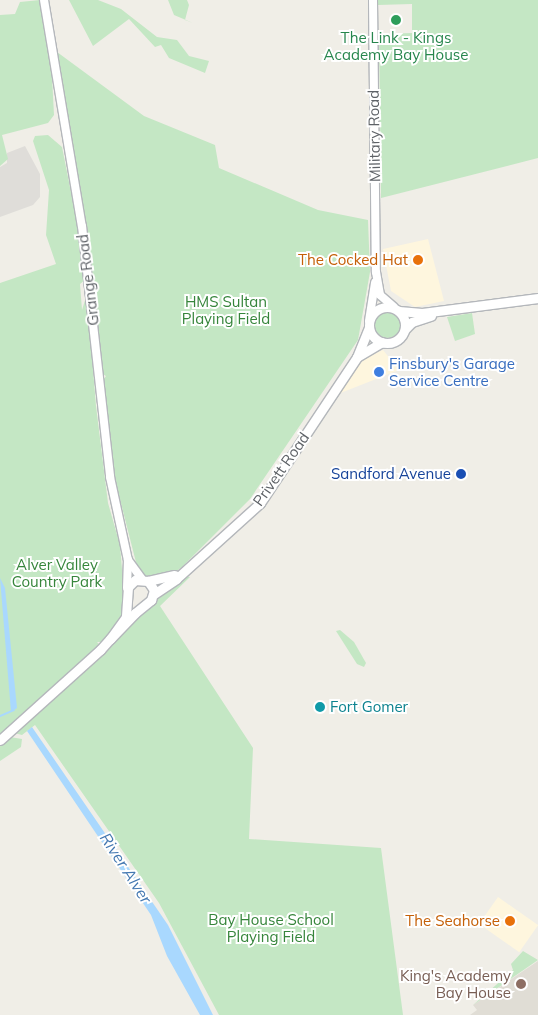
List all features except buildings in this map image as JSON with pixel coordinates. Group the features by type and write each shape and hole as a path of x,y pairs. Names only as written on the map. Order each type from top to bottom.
{"main road":[{"path":"446,311 381,307 369,324 382,342 398,339 412,322 446,311 538,298"},
{"path":"396,309 405,329"},
{"name":"Privett Road","path":"154,594 189,568 260,503 357,357 369,324"},
{"name":"Privett Road","path":"357,357 382,342"},
{"name":"Privett Road","path":"145,580 161,581 189,568"},
{"path":"0,740 110,639 144,606 154,594 145,580 135,580 128,588 126,617 110,639"},
{"path":"128,599 135,605 144,606"}],"street":[{"name":"Grange Road","path":"44,0 82,226 106,448 128,560 128,588"},
{"name":"Military Road","path":"369,324 376,272 373,0"},
{"name":"Military Road","path":"376,272 380,295 396,309"},
{"name":"Grange Road","path":"128,560 145,580"}],"shaded area":[{"path":"25,146 40,174 40,197 33,205 0,217 0,167 7,163 7,153"},
{"path":"428,239 444,301 415,307 391,291 383,249"},
{"path":"383,350 399,370 338,394 364,359"},
{"path":"498,897 538,925 519,952 479,924"},
{"name":"King's Academy Bay House","path":"538,961 538,1015 470,1015 477,1010 473,1005"}],"green space":[{"path":"40,0 52,77 54,115 48,123 2,135 8,159 0,166 0,15 15,14 20,2"},
{"path":"69,0 98,0 121,9 157,37 177,40 189,56 209,61 205,73 169,58 161,45 155,47 129,19 93,46"},
{"path":"168,0 187,0 189,5 185,20 174,15"},
{"path":"378,0 538,0 538,158 381,198 379,34 412,33 412,4 378,5"},
{"name":"HMS Sultan Playing Field","path":"57,52 144,116 215,145 219,168 318,210 368,220 370,272 358,340 250,499 182,567 174,573 147,579 139,574 113,472 101,383 106,376 101,373 89,247"},
{"name":"Alver Valley Country Park","path":"48,135 62,147 77,222 86,279 80,284 82,310 87,294 96,406 108,503 120,545 125,606 121,619 103,642 97,642 100,645 0,736 0,283 56,264 46,235 49,190 33,141 35,136"},
{"path":"387,310 397,314 401,324 397,334 387,338 377,334 373,324 377,314"},
{"path":"472,313 475,334 455,341 447,317"},
{"name":"Bay House School Playing Field","path":"186,576 190,577 160,606 253,748 249,839 381,848 403,1015 219,1015 159,903 35,725 22,735 14,733 167,589"},
{"path":"340,630 354,642 366,663 364,667 357,664 336,631"},
{"path":"10,737 22,739 21,747 0,761 0,746"},
{"path":"523,951 538,960 473,1005 513,970 511,964"}],"water":[{"path":"0,578 5,588 17,708 11,712"},
{"name":"River Alver","path":"32,727 168,925 213,1015 200,1015 167,956 151,915 27,731"}],"waterway":[{"path":"0,716 14,710"}],"place":[{"name":"The Link - Kings Academy Bay House","path":"396,20"},
{"name":"The Cocked Hat","path":"418,260"},
{"name":"Finsbury's Garage Service Centre","path":"379,372"},
{"name":"Sandford Avenue","path":"461,474"},
{"name":"Fort Gomer","path":"320,707"},
{"name":"The Seahorse","path":"510,921"},
{"name":"King's Academy Bay House","path":"521,984"}]}
